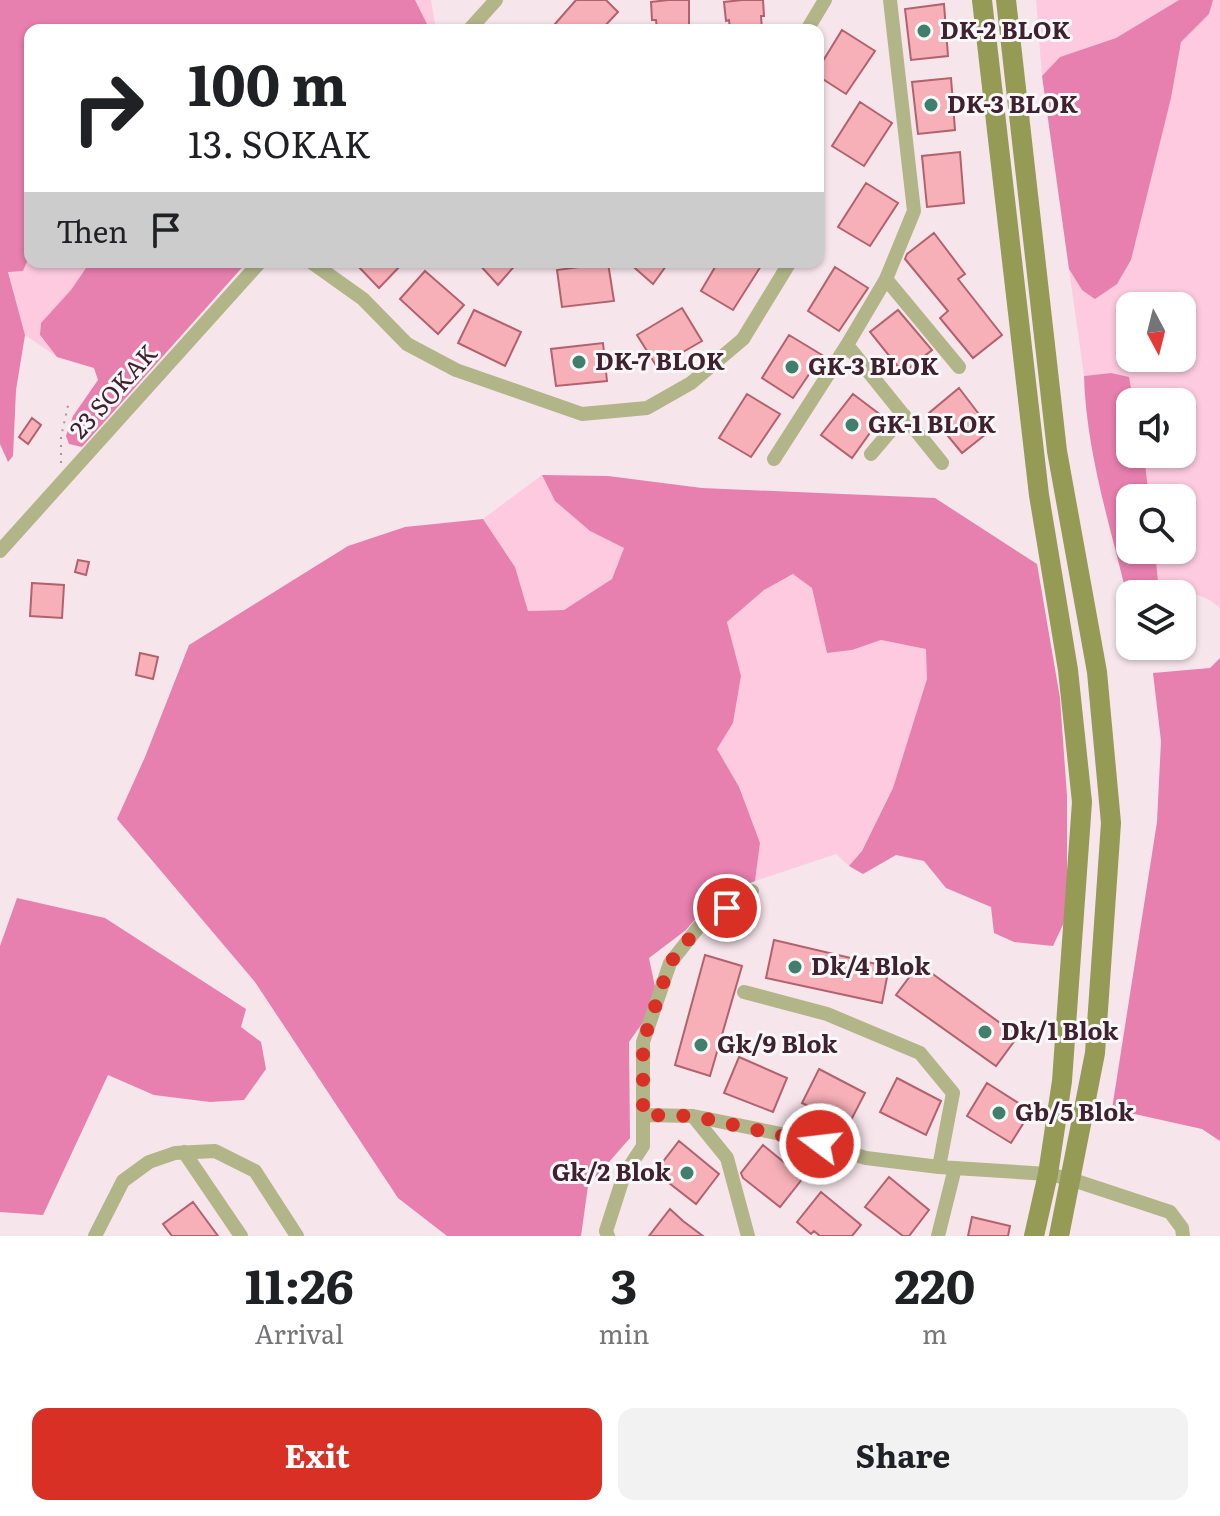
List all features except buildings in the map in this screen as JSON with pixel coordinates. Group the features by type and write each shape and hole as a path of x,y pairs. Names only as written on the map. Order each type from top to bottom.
{"street":[{"path":"474,24 496,0"},
{"path":"811,24 825,0"},
{"path":"774,459 886,279 914,211 890,0"},
{"path":"982,0 1039,495 1068,670 1082,802 1062,1081 1048,1174 1034,1236"},
{"path":"1006,0 1057,451 1097,672 1111,823 1095,1053 1059,1236"},
{"name":"23 SOKAK","path":"0,551 255,268"},
{"path":"319,268 363,299 407,344 456,370 582,414 647,408 691,383 743,339 786,268"},
{"path":"886,279 959,367"},
{"path":"847,345 942,463"},
{"path":"871,454 904,415"},
{"path":"608,1236 606,1231 624,1175 643,1146 643,1042 670,963 701,924 752,891"},
{"path":"744,992 827,1014 920,1053 953,1093 939,1167"},
{"path":"643,1115 693,1116 796,1137 866,1158 939,1167 1048,1174 1170,1212 1182,1228 1183,1236"},
{"path":"693,1116 727,1158 748,1236"},
{"path":"95,1236 123,1181 149,1162 184,1152 215,1151 255,1171 297,1236"},
{"path":"184,1152 241,1236"},
{"path":"938,1236 955,1168"}],"path":[{"path":"61,465 61,437 69,401"}],"shaded area":[{"path":"0,0 415,0 427,24 24,24 24,268 23,271 8,272 25,335 16,390 13,456 8,462 0,444"},
{"path":"415,0 431,0 435,24 427,24"},
{"path":"1036,0 1179,0 1116,38 1060,57 1042,76"},
{"path":"1179,0 1213,0 1209,14 1181,42 1171,98 1131,260 1117,284 1095,299 1082,290 1069,269 1042,76 1060,57 1116,38"},
{"path":"1213,0 1220,0 1220,608 1196,595 1196,580 1158,580 1156,564 1196,564 1196,484 1147,484 1146,468 1196,468 1196,388 1126,388 1111,373 1084,376 1069,269 1082,290 1117,284 1131,260 1171,98 1181,42 1209,14"},
{"path":"24,268 86,268 40,336 57,357 25,335 8,271 23,271"},
{"path":"86,268 242,268 82,447 69,444 66,436 73,416 98,380 94,368 57,357 40,335 41,323"},
{"path":"1111,373 1129,377 1131,388 1116,388 1116,468 1146,468 1147,484 1116,484 1116,552 1089,431 1084,376"},
{"path":"542,475 555,501 590,531 624,548 612,579 564,610 528,611 515,567 483,519"},
{"path":"542,475 608,476 702,488 935,498 1037,564 1060,698 1067,796 1067,916 1053,946 1014,942 994,933 991,907 946,888 924,861 896,855 863,874 849,866 862,851 893,788 927,679 926,649 881,640 852,650 827,653 812,588 793,574 764,590 727,622 741,676 733,723 717,749 739,787 760,843 755,881 714,897 686,930 649,958 658,1001 629,1042 630,1138 588,1186 581,1236 447,1236 398,1198 255,982 117,819 189,645 348,546 405,527 483,519 515,567 528,611 564,610 612,579 624,548 590,531 555,501"},
{"path":"1119,564 1156,564 1158,580 1123,580"},
{"path":"794,574 812,588 827,653 852,650 881,640 926,649 928,679 893,788 862,851 849,866 836,854 755,881 760,843 717,749 733,723 741,676 727,622 764,590"},
{"path":"1220,658 1220,1141 1202,1129 1112,1109 1157,822 1161,741 1153,673 1210,668"},
{"path":"17,898 105,918 246,1009 241,1027 261,1042 266,1069 244,1100 210,1102 154,1095 108,1075 43,1215 0,1212 0,946"}],"place":[{"name":"DK-2 BLOK","path":"924,31"},
{"name":"DK-3 BLOK","path":"931,105"},
{"name":"DK-7 BLOK","path":"579,362"},
{"name":"GK-3 BLOK","path":"792,367"},
{"name":"GK-1 BLOK","path":"852,425"},
{"name":"Dk/4 Blok","path":"795,967"},
{"name":"Dk/1 Blok","path":"985,1032"},
{"name":"Gk/9 Blok","path":"701,1045"},
{"name":"Gb/5 Blok","path":"999,1113"},
{"name":"Gk/2 Blok","path":"687,1173"}],"route":[{"path":"727,908 701,924 670,963 643,1042 643,1115 693,1116 820,1144"}]}
